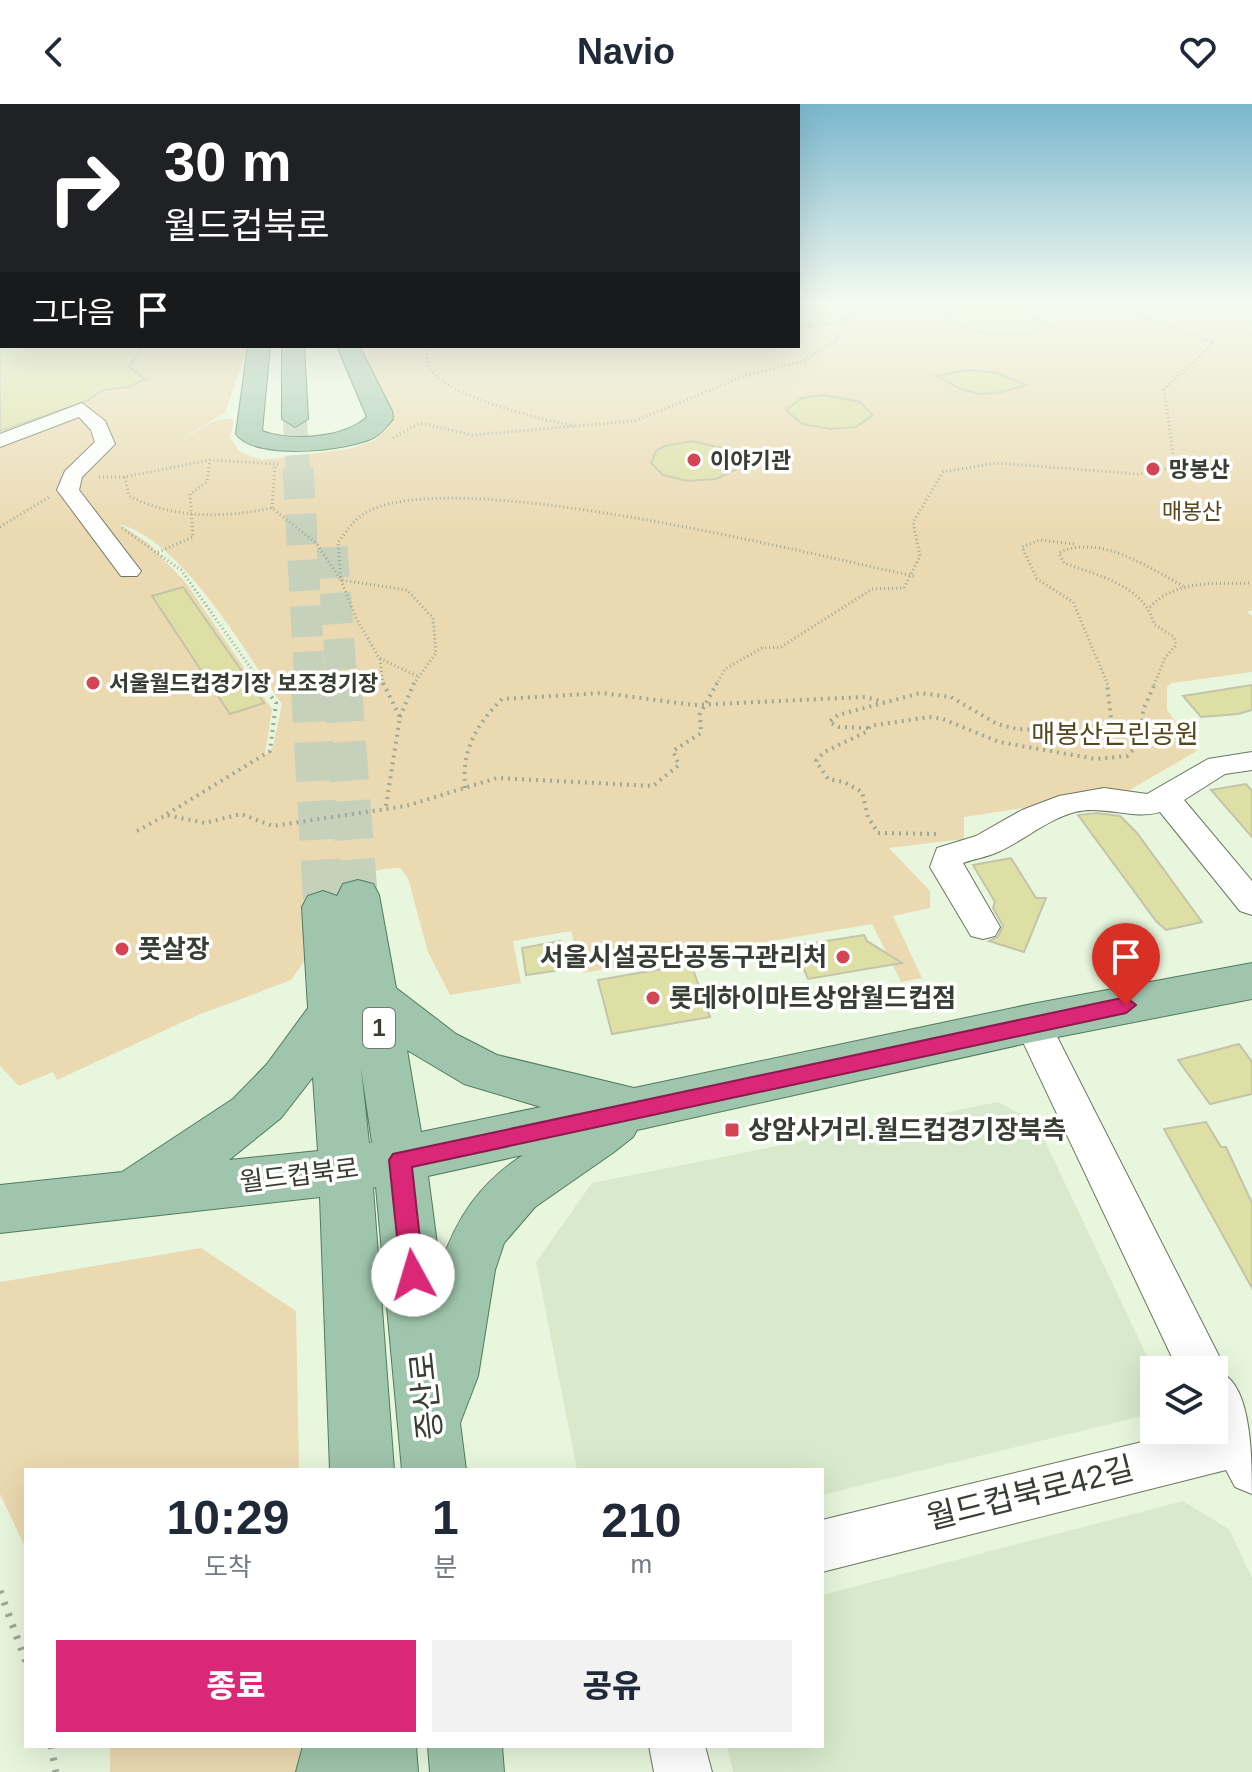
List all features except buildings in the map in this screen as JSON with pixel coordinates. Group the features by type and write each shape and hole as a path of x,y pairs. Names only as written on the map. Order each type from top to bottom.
{"main road":[{"path":"255,380 249,434 273,444 352,436 368,430 380,419 363,380"},
{"path":"294,380 295,419"},
{"path":"317,380 318,388"},
{"name":"증산로","path":"340,901 353,1003 400,1160 432,1445"},
{"name":"월드컵북로","path":"0,1209 346,1171 1032,1023 1252,981"},
{"path":"129,1193 207,1147 252,1113 353,1003 393,1014 481,1070 590,1094 632,1108"},
{"name":"증산로","path":"353,1003 346,1171 362,1468"},
{"path":"432,1445 443,1396 454,1366 462,1297 471,1259 491,1218 540,1171 600,1135 632,1108"},
{"path":"333,1772 339,1748"},
{"path":"379,1748 381,1772"},
{"path":"465,1748 467,1772"}],"street":[{"path":"0,441 82,409 92,418 106,441 100,452 72,475 68,489 129,571"},
{"path":"983,927 946,867 948,856 983,844 1033,817 1070,803 1104,798 1151,805 1196,776 1218,766 1252,761"},
{"path":"1165,798 1252,903"},
{"path":"1032,1023 1195,1356"},
{"name":"월드컵북로42길","path":"824,1546 1247,1450 1228,1418"},
{"path":"677,1748 683,1772"}],"path":[{"path":"447,380 508,412 532,420 583,427"},
{"path":"393,438 420,423 472,435 635,421 735,380"},
{"path":"166,815 205,823 241,814 273,826 386,806 406,806 497,778 653,786 679,765 673,751 701,733 700,714 725,669 762,648 781,647 872,589 904,588 914,576 923,546 913,522 943,472 996,463 1138,474 1175,467 1164,389 1174,380"},
{"path":"0,527 68,489 103,476 125,477 210,460 275,465 289,463"},
{"path":"158,552 193,537 190,494 207,482 210,460"},
{"path":"272,508 275,465"},
{"path":"125,477 129,496 150,509 241,515 272,508"},
{"path":"341,580 338,542 363,514 403,502 494,497 608,513 914,576"},
{"path":"272,508 316,543 341,580 356,618 379,658 383,686 400,717"},
{"path":"96,528 126,528 181,570 276,703 270,751 137,831"},
{"path":"868,728 839,727 829,722 838,715 920,693 951,697 997,724 1058,735 1096,733 1111,719 1108,685 1073,602 1037,579 1022,547 1040,540 1078,546 1136,561 1183,586"},
{"path":"983,844 949,834 878,833 868,817 862,792 844,782 828,779 816,761 824,752 878,723 929,717 1014,745 1096,759 1127,756 1141,742 1143,710 1165,658 1176,645 1174,637 1154,624 1150,607 1118,583 1064,563 1059,553 1078,546"},
{"path":"341,580 407,590 433,618 436,653 417,676 400,717 386,806"},
{"path":"1150,607 1156,599 1183,586 1252,583"},
{"path":"379,658 417,676"},
{"path":"465,788 462,760 466,744 482,719 502,699 603,693 694,705 865,697 885,702"},
{"path":"0,1591 24,1657"},
{"path":"51,1748 56,1772"}],"shaded area":[{"path":"998,1102 1036,1122 1147,1356 1140,1356 1140,1416 824,1495 824,1468 577,1468 536,1262 592,1183"},
{"path":"1183,1501 1229,1529 1252,1578 1252,1772 733,1772 727,1748 824,1748 824,1594"}],"green space":[{"path":"0,380 236,380 225,413 183,438 214,422 234,420 230,437 239,451 262,460 349,449 375,440 389,427 368,380 1252,380 1252,610 1247,612 1252,616 1252,672 1172,683 1167,687 1167,710 1197,751 1126,792 964,817 964,839 889,848 930,891 930,908 893,916 922,978 901,982 872,924 583,973 571,931 513,941 521,983 450,995 428,952 408,878 400,868 379,870 360,875 322,894 306,959 291,980 198,1015 57,1080 53,1072 19,1086 0,1066","holes":["119,524 143,534 166,552 210,600 282,704 273,747 265,755 272,709 186,583 148,543"]},
{"path":"201,1248 296,1311 299,1468 24,1468 24,1545 0,1494 0,1282"},
{"path":"110,1748 305,1748 305,1772 110,1772"}],"tunnel":[{"path":"295,419 298,470"},
{"path":"298,468 310,685"},
{"path":"332,547 342,685"},
{"path":"310,683 323,907"},
{"path":"342,683 358,895"}],"place":[{"name":"이야기관","path":"694,460"},
{"name":"망봉산","path":"1153,469"},
{"name":"서울월드컵경기장 보조경기장","path":"93,683"},
{"name":"풋살장","path":"122,949"},
{"name":"서울시설공단공동구관리처","path":"843,957"},
{"name":"롯데하이마트상암월드컵점","path":"653,998"},
{"name":"상암사거리.월드컵경기장북측","path":"732,1130"}],"route":[{"path":"413,1275 400,1160 632,1108 1126,1005"}],"park label":[{"name":"매봉산","path":"1192,511"},
{"name":"매봉산근린공원","path":"1115,734"}]}
